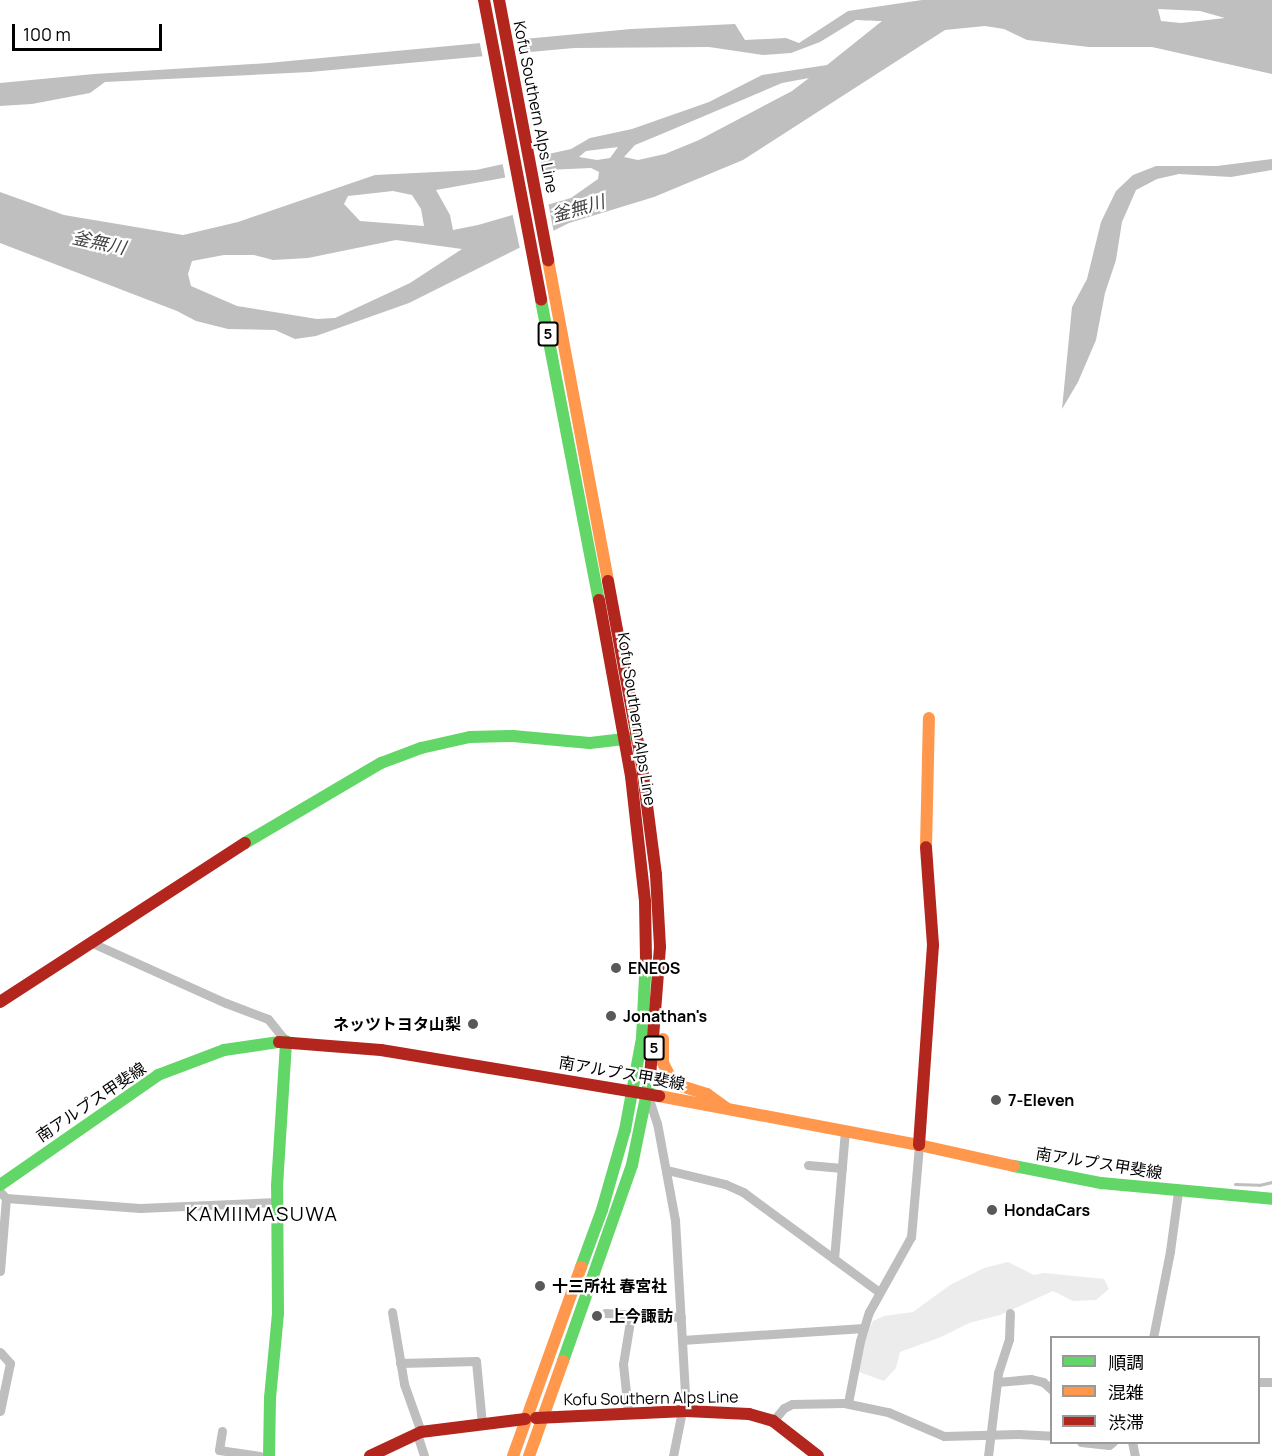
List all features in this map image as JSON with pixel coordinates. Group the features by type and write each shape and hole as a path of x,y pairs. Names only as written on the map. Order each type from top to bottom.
{"main road":[{"name":"Kofu Southern Alps Line","path":"484,0 618,666"},
{"name":"Kofu Southern Alps Line","path":"499,0 656,875 660,962 653,1064 648,1094 622,1196 543,1417"},
{"path":"919,1145 933,945 926,845 928,718"},
{"path":"0,1002 90,942 277,824 381,763 421,748 470,736 513,736 590,743 631,738"},
{"name":"Kofu Southern Alps Line","path":"631,738 645,901 644,1010 633,1091 616,1165 602,1210 525,1419 628,1412 684,1411 749,1414 773,1421 818,1456"},
{"path":"660,962 665,997 663,1063 665,1071 681,1086 707,1094 726,1108"},
{"path":"269,1456 270,1398 278,1314 276,1202 286,1041"},
{"name":"南アルプス甲斐線","path":"0,1185 158,1075 224,1050 286,1041 381,1050 633,1091 919,1145 1048,1174 1178,1192 1272,1199"},
{"path":"529,1456 543,1417"},
{"path":"370,1456 419,1433 525,1419 513,1456"}],"street":[{"path":"90,942 226,1004 268,1019 286,1041"},
{"path":"648,1094 667,1170 675,1220 684,1411 673,1456"},
{"path":"834,1259 845,1131"},
{"path":"848,1403 864,1328 878,1291 908,1246 911,1237 919,1145"},
{"path":"808,1165 842,1168"},
{"path":"667,1170 725,1184 742,1192 878,1291"},
{"path":"1153,1336 1170,1251 1178,1192"},
{"path":"0,1271 3,1195 140,1208 276,1202"},
{"path":"392,1312 404,1384 424,1456"},
{"path":"605,1313 681,1317"},
{"path":"988,1456 997,1382 1009,1339 1010,1313"},
{"path":"628,1412 623,1364 631,1315"},
{"path":"682,1340 864,1328"},
{"path":"0,1352 9,1363 0,1411"},
{"path":"400,1363 477,1361 482,1425"},
{"path":"997,1382 1031,1379 1043,1382 1050,1388"},
{"path":"773,1421 784,1408 792,1404 848,1403 888,1412 944,1436 1050,1436"},
{"path":"222,1431 219,1450 260,1456"},
{"path":"1096,1444 1111,1444"}],"shaded area":[{"path":"1008,1262 1034,1275 1044,1273 1104,1279 1109,1289 1096,1300 1073,1301 1053,1291 1000,1315 969,1323 941,1337 900,1352 896,1368 884,1381 859,1372 865,1338 873,1321 884,1316 913,1312 950,1285 984,1268"}],"water":[{"name":"釜無川","path":"922,0 1272,0 1272,74 1152,47 1089,47 1027,40 1004,29 985,26 945,30 743,160 654,197 569,223 409,303 316,336 295,339 275,330 228,329 196,321 177,311 0,243 0,192 64,215 183,235 238,222 375,175 476,170 571,149 590,138 632,129 709,102 762,75 827,65 882,21 856,20 820,42 791,53 763,55 709,47 574,48 310,72 105,82 90,93 32,104 0,106 0,83 94,74 268,63 631,29 735,24 745,40 786,38 799,43 848,11","holes":["1158,9 1200,11 1225,18 1181,23 1161,21","809,78 792,91 699,140 665,154 638,160 624,157 635,145 782,83","618,147 610,158 597,160 579,157 586,151","591,168 599,172 598,179 571,198 453,230 450,215 436,190 547,170","393,191 412,195 421,209 424,226 360,221 344,204 348,196","396,240 462,249 410,283 335,318 317,319 237,306 191,286 188,274 192,261 224,255 254,255 273,260 308,258"]},
{"path":"1272,159 1272,170 1231,177 1179,174 1157,179 1136,190 1122,222 1116,260 1105,293 1096,340 1078,382 1062,409 1072,307 1087,279 1101,222 1116,191 1133,175 1156,166 1217,166"}],"pier":[{"path":"516,35 521,56 483,59 479,39"},
{"path":"539,152 543,174 506,181 502,161"},
{"path":"548,202 554,233 520,249 512,212"}],"waterway":[{"path":"1235,1184 1259,1185 1272,1182"}],"traffic: fast":[{"path":"541,300 599,600"},
{"path":"245,843 381,763 421,748 470,737 513,736 590,743 633,738"},
{"path":"581,1267 602,1210 625,1130 642,1038 646,957"},
{"path":"269,1456 270,1398 278,1314 277,1186 286,1041"},
{"path":"0,1185 158,1075 224,1050 279,1042"},
{"path":"563,1361 632,1165 650,1077"},
{"path":"1014,1166 1101,1183 1272,1199"}],"traffic: slow":[{"path":"548,260 608,581"},
{"path":"926,847 929,718"},
{"path":"663,1039 663,1063 671,1079 681,1086 707,1094 726,1108"},
{"path":"659,1096 919,1145 1014,1166"},
{"path":"513,1456 581,1267"},
{"path":"529,1456 563,1361"}],"traffic: jam":[{"path":"484,0 541,300"},
{"path":"499,0 548,260"},
{"path":"608,581 641,759 656,875 660,947 650,1077"},
{"path":"599,600 631,776 645,901 646,957"},
{"path":"0,1002 245,843"},
{"path":"919,1145 933,945 926,847"},
{"path":"279,1042 381,1050 659,1096"},
{"path":"536,1418 686,1411 749,1414 773,1421 818,1456"},
{"path":"370,1456 421,1432 525,1419"}],"place":[{"name":"ENEOS","path":"616,968"},
{"name":"Jonathan's","path":"611,1016"},
{"name":"ネッツトヨタ山梨","path":"473,1024"},
{"name":"7-Eleven","path":"996,1100"},
{"name":"HondaCars","path":"992,1210"},
{"name":"十三所社 春宮社","path":"540,1286"},
{"name":"上今諏訪","path":"597,1316"}],"district":[{"name":"KAMIIMASUWA","path":"262,1213"}]}
